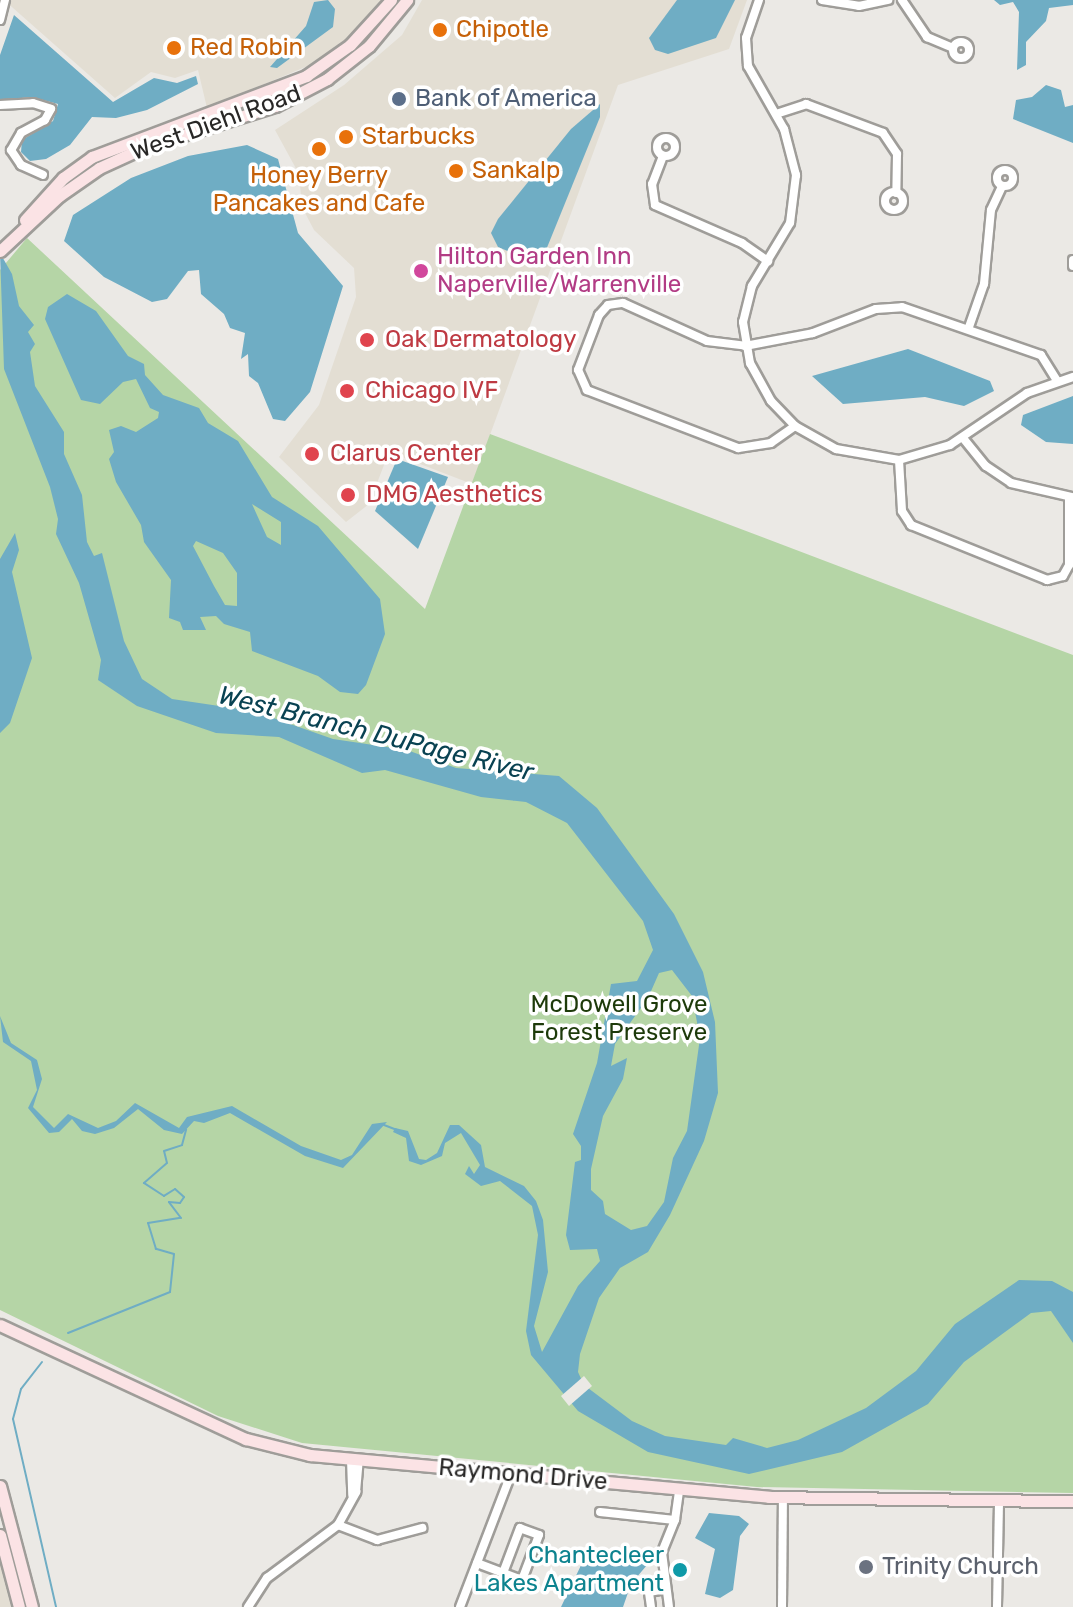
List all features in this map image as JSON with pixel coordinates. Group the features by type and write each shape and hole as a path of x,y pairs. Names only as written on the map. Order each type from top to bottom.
{"street":[{"path":"0,20 5,0"},
{"name":"West Diehl Road","path":"12,238 33,208 92,157 140,135 289,86 344,51 391,0"},
{"name":"West Diehl Road","path":"0,251 73,185 125,155 307,91 359,55 407,0"},
{"path":"759,0 750,25 748,66 776,114 794,157 796,194 790,223 745,307 745,346 761,386 795,426 836,449 899,460 933,453 963,438 1009,404 1057,381 1073,377"},
{"path":"822,0 859,6 888,0"},
{"path":"902,0 927,37 953,48"},
{"path":"0,105 33,103 51,109 45,120 21,133 11,150 21,165 43,175"},
{"path":"776,114 806,104 883,133 897,154 896,193"},
{"path":"663,156 652,184 655,205 742,243 768,261"},
{"path":"969,327 987,270 991,210 1002,186"},
{"path":"795,426 760,447 728,446 596,395 579,378 599,315 616,303 714,343 745,346 794,338 890,307 917,310 1041,355 1057,381"},
{"path":"899,460 902,511 911,525 1047,580 1063,576 1069,565 1071,497 1030,491 1002,478 963,438"},
{"name":"Raymond Drive","path":"0,1325 246,1439 286,1451 355,1460 783,1498 1073,1501"},
{"path":"248,1607 267,1578 338,1525 352,1495 355,1460"},
{"path":"460,1607 511,1474"},
{"path":"0,1486 32,1607"},
{"path":"669,1607 662,1552 675,1520 679,1490"},
{"path":"782,1607 783,1498"},
{"path":"997,1607 999,1500"},
{"path":"600,1512 675,1520"},
{"path":"338,1525 377,1540 422,1528"},
{"path":"477,1563 503,1573 522,1580 539,1535 520,1528 503,1573"},
{"path":"0,1535 19,1607"},
{"path":"651,1607 649,1592 666,1589"}],"shaded area":[{"path":"4,0 383,0 341,44 310,65 207,108 198,70 175,78 151,72 115,98"},
{"path":"422,0 747,0 729,49 618,85 472,484 389,452 369,504 346,522 279,457 319,405 356,297 354,268 314,230 302,207 299,174 275,130 344,85 402,35"},
{"path":"0,1548 16,1607 0,1607"}],"green space":[{"path":"317,75 284,99 152,141 58,189 92,162 158,134 273,98"},
{"name":"McDowell Grove Forest Preserve","path":"27,238 425,609 490,434 1073,655 1073,1493 757,1487 302,1443 218,1416 0,1310 0,270"}],"water":[{"path":"328,0 335,9 333,27 277,68 270,67 306,26 314,2"},
{"path":"677,0 735,0 716,38 668,54 655,50 649,38"},
{"path":"994,0 1073,0 1073,5 1049,8 1046,21 1026,42 1026,65 1017,70 1019,12 1013,2 1000,5"},
{"path":"14,15 113,102 154,78 177,83 196,76 198,84 147,110 116,118 92,117 70,145 46,159 30,161 21,152 22,140 53,121 58,104 32,97 0,100 0,55"},
{"path":"1046,85 1061,90 1065,107 1073,105 1073,143 1013,119 1016,100 1032,97"},
{"path":"600,104 600,117 544,255 517,255 498,247 491,233 498,219 571,129"},
{"path":"247,145 278,159 298,233 343,286 310,392 285,421 273,419 258,383 249,376 248,354 241,359 245,333 230,328 224,314 201,294 199,270 188,271 167,299 152,302 104,277 64,241 73,215 131,178 188,156"},
{"path":"0,253 12,274 19,306 34,325 28,332 35,344 30,352 35,386 64,432 64,454 82,495 87,542 94,556 102,553 124,641 142,679 172,699 253,711 333,739 407,750 456,768 559,776 597,808 674,914 703,972 715,1022 718,1093 704,1141 670,1215 648,1252 620,1268 599,1298 580,1354 578,1372 584,1385 632,1421 665,1436 726,1445 733,1438 767,1448 798,1440 866,1408 916,1371 955,1324 1019,1280 1052,1281 1073,1292 1073,1343 1051,1311 1031,1313 964,1362 928,1404 842,1452 749,1474 648,1452 578,1411 531,1355 526,1331 538,1235 532,1206 500,1181 481,1186 465,1174 469,1166 474,1174 480,1165 461,1133 445,1143 442,1156 421,1165 409,1161 406,1138 393,1132 395,1128 408,1131 419,1159 426,1160 437,1153 450,1125 459,1125 481,1145 485,1167 524,1186 536,1201 543,1220 548,1272 534,1326 542,1352 578,1286 600,1261 597,1249 570,1250 566,1235 575,1162 581,1160 581,1146 573,1134 597,1063 611,984 637,981 653,950 643,921 567,823 526,802 481,797 385,770 362,773 279,737 216,733 137,706 98,680 101,660 79,583 56,534 58,519 50,487 4,369","holes":["672,970 692,996 700,1038 687,1131 673,1158 664,1202 647,1226 631,1230 605,1214 603,1201 591,1190 591,1169 603,1116 623,1079 627,1058 611,1066 615,1044 648,998 659,973"]},
{"path":"67,294 96,311 128,356 144,364 145,375 163,395 199,408 208,423 238,441 272,497 318,526 380,599 385,634 366,685 358,694 340,692 318,676 252,651 250,632 224,624 216,616 200,617 206,630 183,630 180,622 169,618 171,580 144,542 141,525 116,482 109,459 114,452 109,430 121,426 136,432 158,418 159,412 150,408 136,379 123,382 100,404 81,400 45,319 48,307","holes":["252,504 281,522 281,545 267,537","196,541 223,553 237,573 237,606 225,605 193,546"]},
{"path":"908,349 990,381 994,391 964,406 925,397 843,404 812,376"},
{"path":"1073,396 1073,444 1046,442 1021,425 1023,415"},
{"path":"397,459 448,477 418,549 375,511"},
{"path":"15,533 19,550 12,572 32,658 10,723 0,733 0,559"},
{"path":"0,1016 11,1043 37,1060 42,1079 33,1107 54,1128 68,1114 98,1128 116,1121 135,1103 179,1128 187,1117 232,1106 301,1146 341,1160 352,1155 372,1124 387,1122 343,1168 305,1156 230,1113 204,1123 194,1121 182,1134 164,1130 138,1109 114,1128 95,1134 82,1131 72,1119 59,1132 49,1133 28,1108 37,1090 31,1061 3,1042"},
{"path":"709,1513 739,1516 749,1524 740,1536 733,1590 720,1598 705,1594 715,1549 695,1538"},
{"path":"584,1559 645,1560 647,1565 631,1584 623,1607 561,1607"}],"pier":[{"path":"584,1376 592,1386 569,1406 561,1396"}],"waterway":[{"path":"384,1125 397,1130"},
{"path":"68,1333 170,1292 174,1254 156,1249 148,1223 181,1218 169,1202 180,1203 184,1197 175,1189 164,1196 144,1183 167,1163 164,1151 182,1145 186,1130"},
{"path":"42,1362 21,1389 13,1419 56,1607"}],"place":[{"name":"Chipotle","path":"440,30"},
{"name":"Red Robin","path":"174,48"},
{"name":"Bank of America","path":"399,99"},
{"name":"Starbucks","path":"346,137"},
{"name":"Honey Berry Pancakes and Cafe","path":"319,149"},
{"name":"Sankalp","path":"456,171"},
{"name":"Hilton Garden Inn Naperville/Warrenville","path":"421,271"},
{"name":"Oak Dermatology","path":"367,340"},
{"name":"Chicago IVF","path":"347,391"},
{"name":"Clarus Center","path":"312,454"},
{"name":"DMG Aesthetics","path":"348,495"},
{"name":"Trinity Church","path":"866,1567"},
{"name":"Chantecleer Lakes Apartment","path":"680,1570"}],"water label":[{"name":"West Branch DuPage River","path":"376,734"}]}
